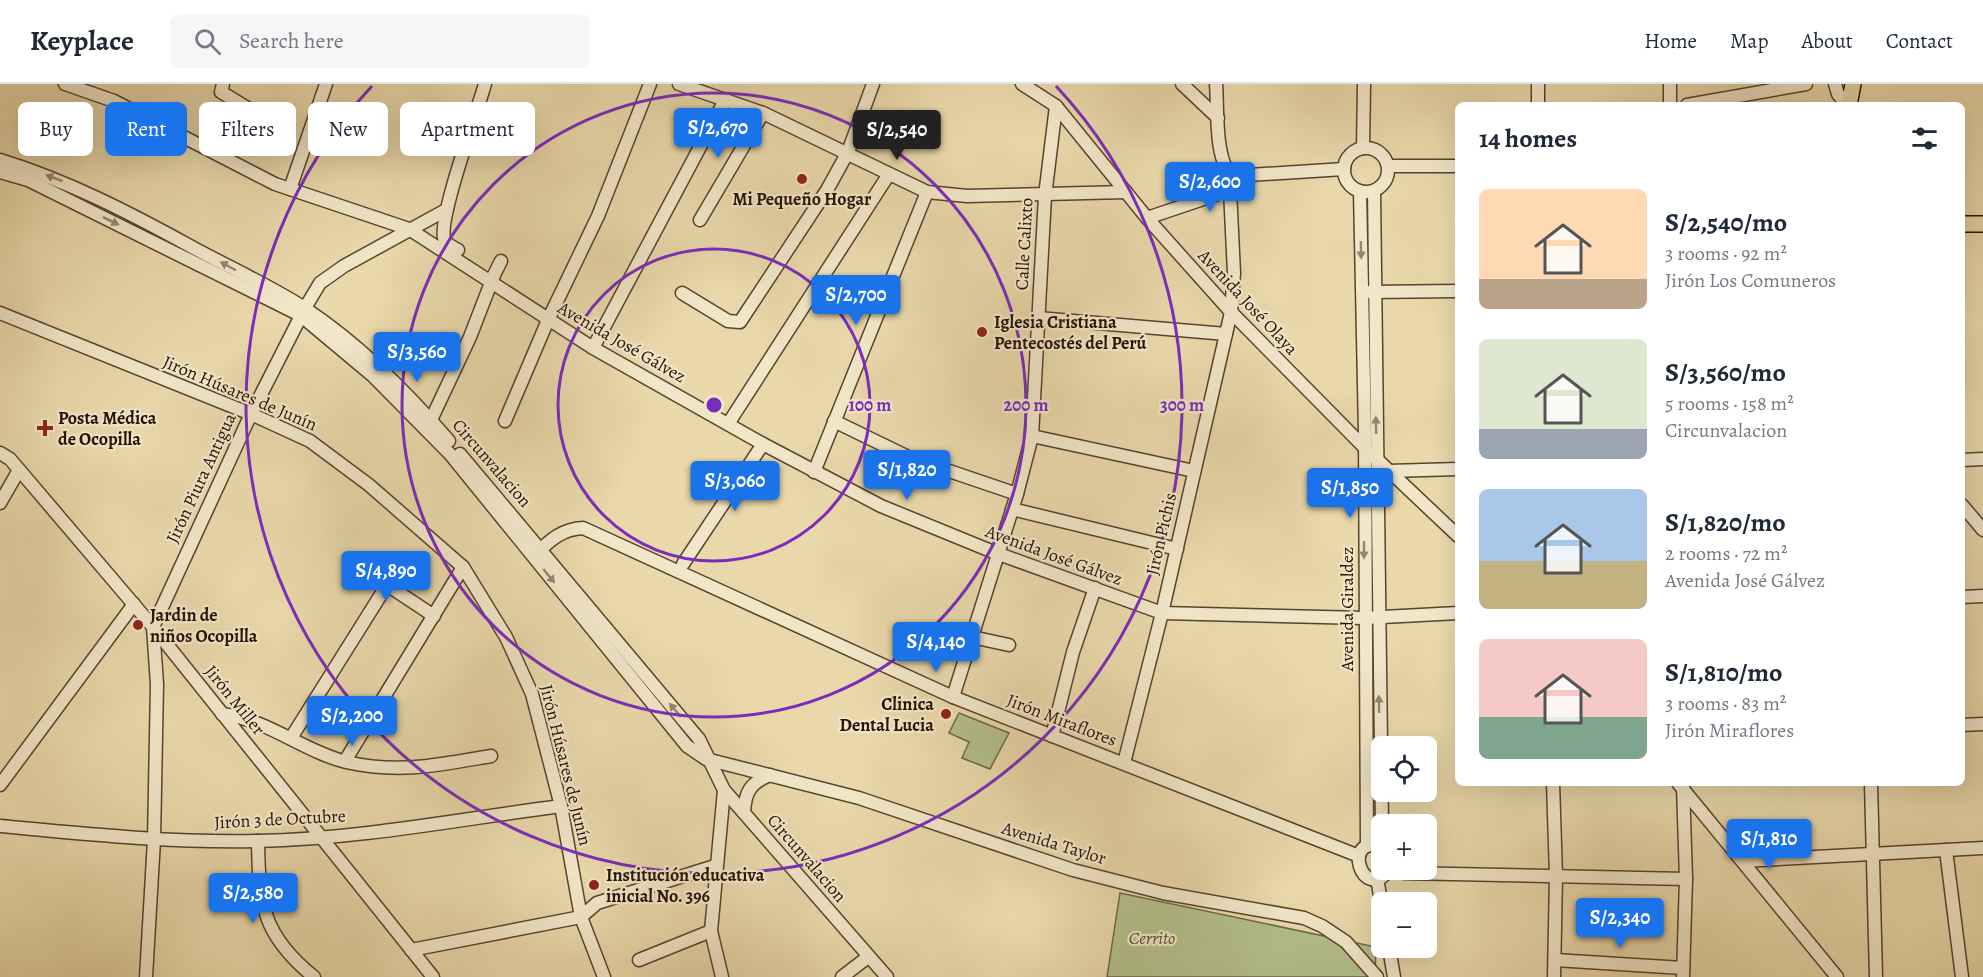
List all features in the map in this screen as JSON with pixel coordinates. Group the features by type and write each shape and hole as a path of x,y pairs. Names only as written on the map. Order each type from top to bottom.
{"main road":[{"path":"1849,102 1853,84"},
{"path":"1965,224 1983,224"}],"street":[{"name":"Avenida José Gálvez","path":"65,84 114,101 205,150 290,189 409,229 493,279 548,320 593,348 763,444 881,506 996,553 1162,613 1364,618 1455,613"},
{"path":"290,189 326,84"},
{"path":"485,84 446,210 445,241 493,279"},
{"path":"505,421 548,320 598,216 650,84"},
{"path":"679,84 763,113 927,192 967,196 1045,196 1126,192"},
{"path":"682,293 728,321 740,322 827,190 848,152 873,84"},
{"name":"Avenida José Olaya","path":"1022,84 1056,106 1147,218 1231,312 1365,448 1455,533"},
{"path":"1182,84 1218,118"},
{"path":"1216,84 1223,163 1233,176 1344,169"},
{"path":"1363,144 1379,153 1388,166 1385,182 1374,191 1359,191 1348,183 1344,169 1349,157 1363,144 1364,84"},
{"path":"1538,84 1538,102"},
{"path":"1670,84 1670,102"},
{"path":"1704,102 1806,84"},
{"path":"1835,84 1838,94 1845,102"},
{"path":"222,88 241,102"},
{"path":"593,348 725,100"},
{"name":"Calle Calixto","path":"952,697 996,553 1017,494 1032,436 1045,196 1056,106"},
{"path":"700,220 763,113"},
{"name":"Circunvalacion","path":"0,160 106,201 303,312 352,343 393,380 431,420 537,552"},
{"path":"1388,166 1455,166"},
{"name":"Circunvalacion","path":"0,172 28,180 303,312 427,428 537,552 699,738 706,759 724,790 887,977"},
{"path":"728,424 889,174"},
{"name":"Jirón Pichis","path":"1124,763 1162,613 1231,312 1234,273 1230,190 1234,186 1233,176"},
{"path":"1147,218 1230,190"},
{"name":"Avenida Giraldez","path":"1359,191 1368,292 1377,458 1382,814"},
{"name":"Avenida Giraldez","path":"1367,846 1364,618 1365,448 1368,292 1374,191"},
{"path":"814,472 927,192"},
{"name":"Jirón Piura Antigua","path":"146,977 154,840 157,684 153,627 251,414 320,283 344,266 446,210"},
{"path":"431,420 501,261"},
{"path":"1368,292 1455,291"},
{"name":"Jirón Húsares de Junín","path":"0,313 251,414 310,441 369,486 464,567 506,637 532,694 561,806 581,917 604,977"},
{"path":"1038,318 1226,334"},
{"path":"834,421 908,457 1017,494"},
{"path":"1032,436 1194,471"},
{"path":"683,564 763,444"},
{"name":"Jirón Miller","path":"0,453 19,470 134,604 433,977"},
{"path":"1965,460 1983,459"},
{"path":"1389,471 1455,469"},
{"path":"0,503 19,470"},
{"path":"1012,509 1177,549"},
{"path":"1965,509 1983,530"},
{"name":"Jirón Miraflores","path":"537,552 569,528 583,528 952,697 1359,856"},
{"path":"354,563 434,616"},
{"path":"345,761 464,567"},
{"path":"291,738 387,585"},
{"path":"1052,736 1073,652 1095,588"},
{"path":"1965,597 1983,596"},
{"path":"0,785 134,604"},
{"path":"972,637 1009,645"},
{"path":"222,714 237,716 345,761 407,770 491,756"},
{"path":"1965,725 1983,724"},
{"name":"Avenida Taylor","path":"706,759 859,798 1073,870 1163,893 1304,918 1322,926 1346,942 1377,977"},
{"path":"744,813 745,797 749,788 770,775"},
{"path":"1553,786 1556,876 1554,977"},
{"path":"1555,960 1683,973 1686,879 1682,786"},
{"path":"1683,786 1837,977"},
{"path":"1871,786 1876,977"},
{"path":"723,977 711,931 715,866 724,790"},
{"name":"Jirón 3 de Octubre","path":"0,826 154,840 258,841 321,837 561,806"},
{"path":"258,841 260,898 267,921 283,949 314,977"},
{"path":"1371,846 1367,846 1359,856 1358,864 1362,873 1371,876"},
{"path":"1743,861 1983,848"},
{"path":"1946,850 1962,977"},
{"path":"411,950 581,917 597,903 715,866"},
{"path":"1437,874 1686,879"},
{"path":"639,960 711,931"},
{"path":"842,977 868,957"},
{"path":"1391,958 1394,977"}],"green space":[{"path":"959,713 1009,733 990,769 962,758 969,742 949,733"},
{"name":"Cerrito","path":"1120,893 1371,946 1371,958 1376,958 1375,977 1107,977"}],"place":[{"name":"Mi Pequeño Hogar","path":"802,179"},
{"name":"Iglesia Cristiana Pentecostés del Perú","path":"982,332"},
{"name":"Posta Médica de Ocopilla","path":"45,428"},
{"name":"Jardin de niños Ocopilla","path":"138,625"},
{"name":"Clinica Dental Lucia","path":"946,714"},
{"name":"Institución educativa inicial No. 396","path":"594,885"}]}
